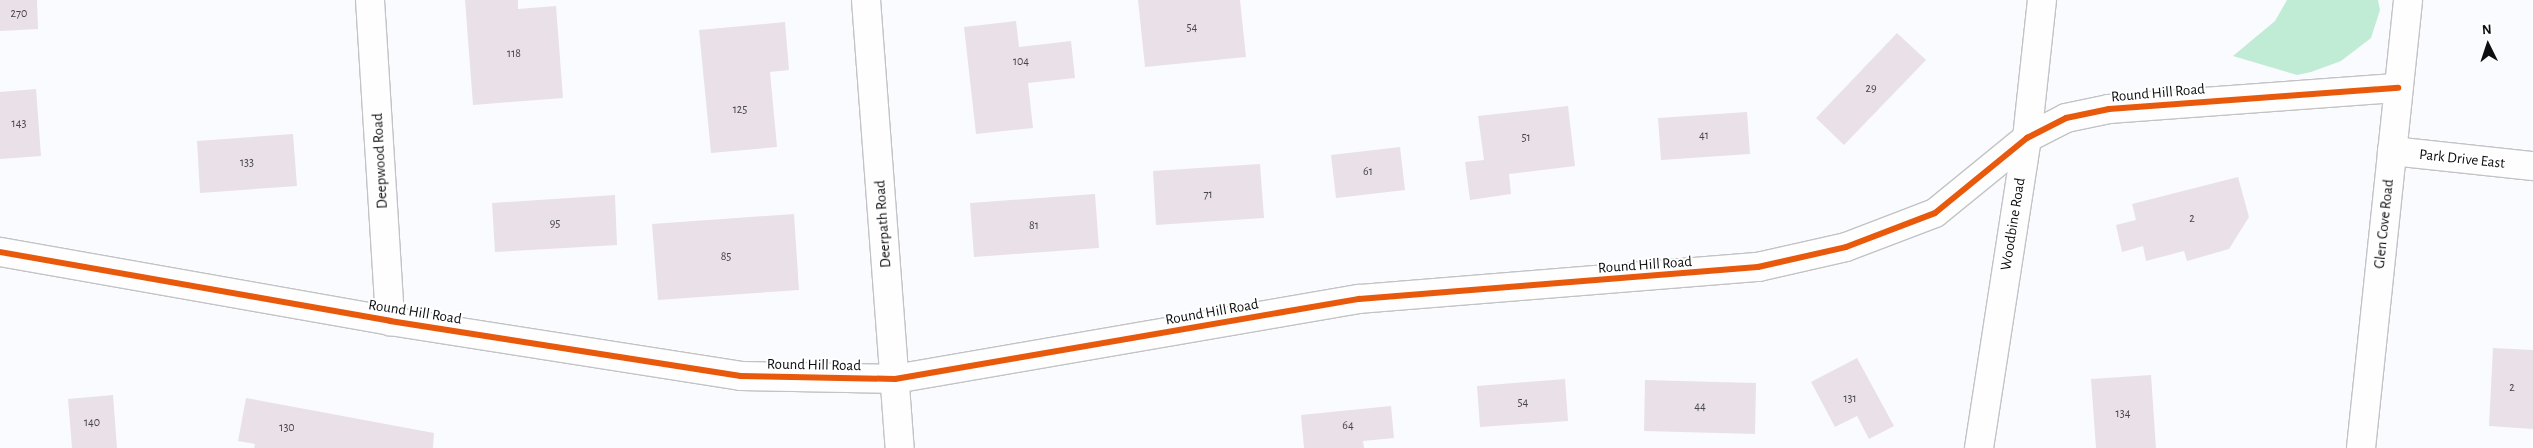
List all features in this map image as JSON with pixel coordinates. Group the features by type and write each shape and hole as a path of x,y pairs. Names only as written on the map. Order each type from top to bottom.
{"street":[{"name":"Deepwood Road","path":"370,0 390,322"},
{"name":"Deerpath Road","path":"866,0 900,448"},
{"name":"Woodbine Road","path":"1979,448 2027,138 2042,0"},
{"name":"Glen Cove Road","path":"2361,448 2408,0"},
{"name":"Round Hill Road","path":"0,252 390,322 740,376 895,379 1359,299 1491,286 1690,275 1796,259 1895,231 1935,214 2027,138 2066,118 2109,109 2398,88"},
{"name":"Park Drive East","path":"2392,151 2533,166"}],"green space":[{"path":"2287,0 2378,0 2380,10 2371,38 2341,61 2311,72 2297,75 2233,56 2275,21"}],"building":[{"path":"0,0 37,0 38,29 0,31"},
{"path":"465,0 518,0 518,9 556,6 563,98 473,105"},
{"path":"1138,0 1240,0 1246,57 1145,67"},
{"path":"1016,21 1019,47 1071,41 1075,78 1028,83 1033,128 976,134 964,27"},
{"path":"785,22 789,70 770,72 777,147 711,153 699,30"},
{"path":"1897,33 1926,60 1844,145 1816,118"},
{"path":"36,89 41,156 0,159 0,92"},
{"path":"1568,106 1575,166 1509,174 1511,194 1470,200 1465,162 1484,160 1478,116"},
{"path":"1747,112 1750,154 1661,160 1658,118"},
{"path":"293,134 297,186 200,193 197,141"},
{"path":"1400,147 1405,190 1336,198 1331,155"},
{"path":"1260,164 1264,218 1156,225 1153,171"},
{"path":"2238,177 2249,217 2229,249 2187,261 2184,251 2146,261 2143,246 2122,252 2116,225 2136,220 2132,204"},
{"path":"1095,194 1099,248 974,257 970,203"},
{"path":"615,195 617,245 495,252 492,203"},
{"path":"794,214 799,290 658,300 652,224"},
{"path":"2493,348 2533,350 2533,429 2489,426"},
{"path":"1857,358 1894,426 1869,439 1857,416 1835,427 1811,382"},
{"path":"2151,375 2156,448 2096,448 2091,379"},
{"path":"1565,379 1568,421 1480,427 1477,386"},
{"path":"1645,380 1756,383 1755,434 1644,431"},
{"path":"113,395 117,448 72,448 68,399"},
{"path":"246,398 434,433 433,448 254,448 255,444 238,441"},
{"path":"1391,406 1394,438 1363,441 1364,448 1304,448 1301,415"}],"cycle path":[{"path":"0,252 390,321 741,376 895,379 1359,299 1758,267 1846,247 1935,213 2027,138 2066,118 2109,109 2398,88"}]}
